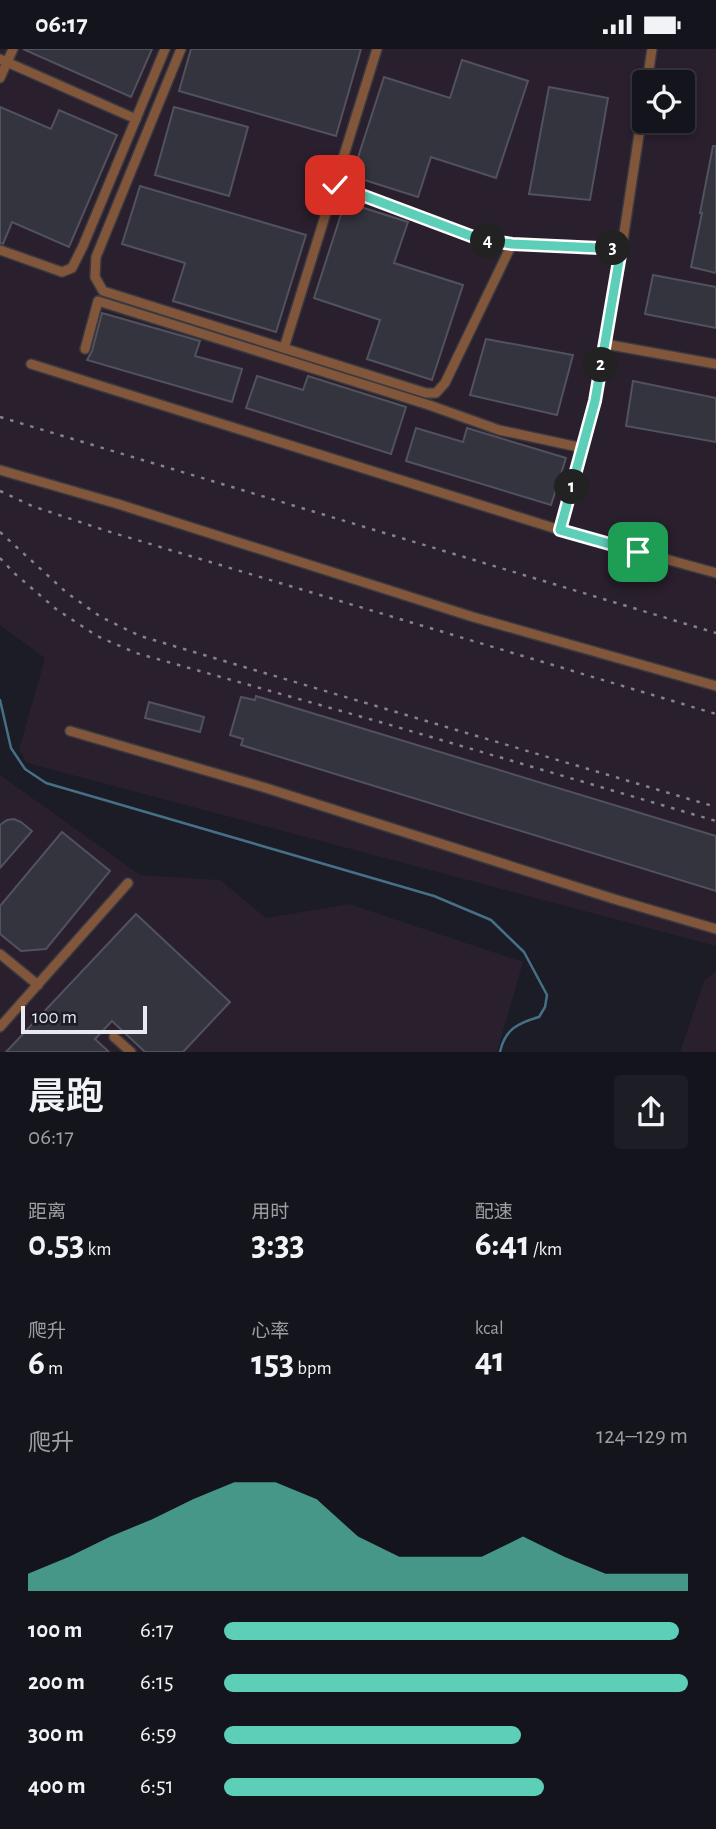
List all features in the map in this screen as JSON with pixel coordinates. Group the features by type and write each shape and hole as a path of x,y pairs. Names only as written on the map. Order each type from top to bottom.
{"street":[{"path":"0,78 3,61 13,49"},
{"path":"0,250 62,272 72,268 165,49"},
{"path":"181,49 96,257 95,277 103,291 426,393 436,393 445,383 512,244"},
{"path":"284,348 377,49"},
{"path":"649,70 652,49"},
{"path":"3,61 136,119"},
{"path":"560,530 595,401 639,133"},
{"path":"335,185 479,239 512,244 621,249"},
{"path":"85,349 97,302 429,405 499,430 583,448"},
{"path":"605,344 716,364"},
{"path":"31,364 560,530 716,573"},
{"path":"0,470 118,504 473,617 716,686"},
{"path":"70,731 266,788 716,929"},
{"path":"0,1027 128,883"},
{"path":"0,954 38,985"},
{"path":"114,1037 131,1052"}],"shaded area":[{"path":"0,49 716,49 716,946 27,763 19,750 45,658 0,625"},
{"path":"0,775 140,875 220,880 266,918 349,904 523,962 497,1052 0,1052"},
{"path":"716,971 716,1052 680,1052 704,981"}],"building":[{"path":"23,49 152,49 131,97"},
{"path":"191,49 361,49 336,136 179,91"},
{"path":"462,60 528,81 496,178 431,157 418,197 352,176 384,77 450,98"},
{"path":"549,87 608,98 590,200 529,194"},
{"path":"0,107 51,129 59,110 117,135 69,247 12,222 3,244 0,243"},
{"path":"174,107 248,127 229,196 155,175"},
{"path":"713,146 716,146 716,273 691,267"},
{"path":"140,186 306,235 276,332 173,301 185,263 122,244"},
{"path":"345,202 408,222 394,263 463,285 432,380 367,359 380,320 314,298"},
{"path":"653,275 716,287 716,328 645,314"},
{"path":"102,313 200,341 195,356 242,369 232,402 87,360"},
{"path":"486,339 573,355 557,415 470,395"},
{"path":"257,376 303,390 308,376 406,407 391,454 246,408"},
{"path":"633,381 716,398 716,442 626,426"},
{"path":"416,428 463,442 467,428 566,458 551,505 406,461"},
{"path":"256,696 716,836 716,891 241,745 243,739 230,735 241,697 255,700"},
{"path":"149,702 204,717 200,732 145,718"},
{"path":"14,819 32,831 0,868 0,825"},
{"path":"62,832 110,871 46,949 21,951 0,934 0,906"},
{"path":"136,914 230,1002 183,1052 145,1052 112,1021 95,1039 109,1052 6,1052"}],"waterway":[{"path":"0,700 11,748 25,769 46,783 434,896 491,920 524,952 547,995 545,1007 539,1017 509,1032 500,1052"}],"railway":[{"path":"0,417 716,633"},
{"path":"0,491 32,506 107,531 716,714"},
{"path":"0,532 67,593 101,617 140,636 716,807"},
{"path":"0,558 56,609 97,636 136,653 716,821"}],"route":[{"path":"335,185 479,239 512,244 621,249 595,401 560,530 638,552"}]}
